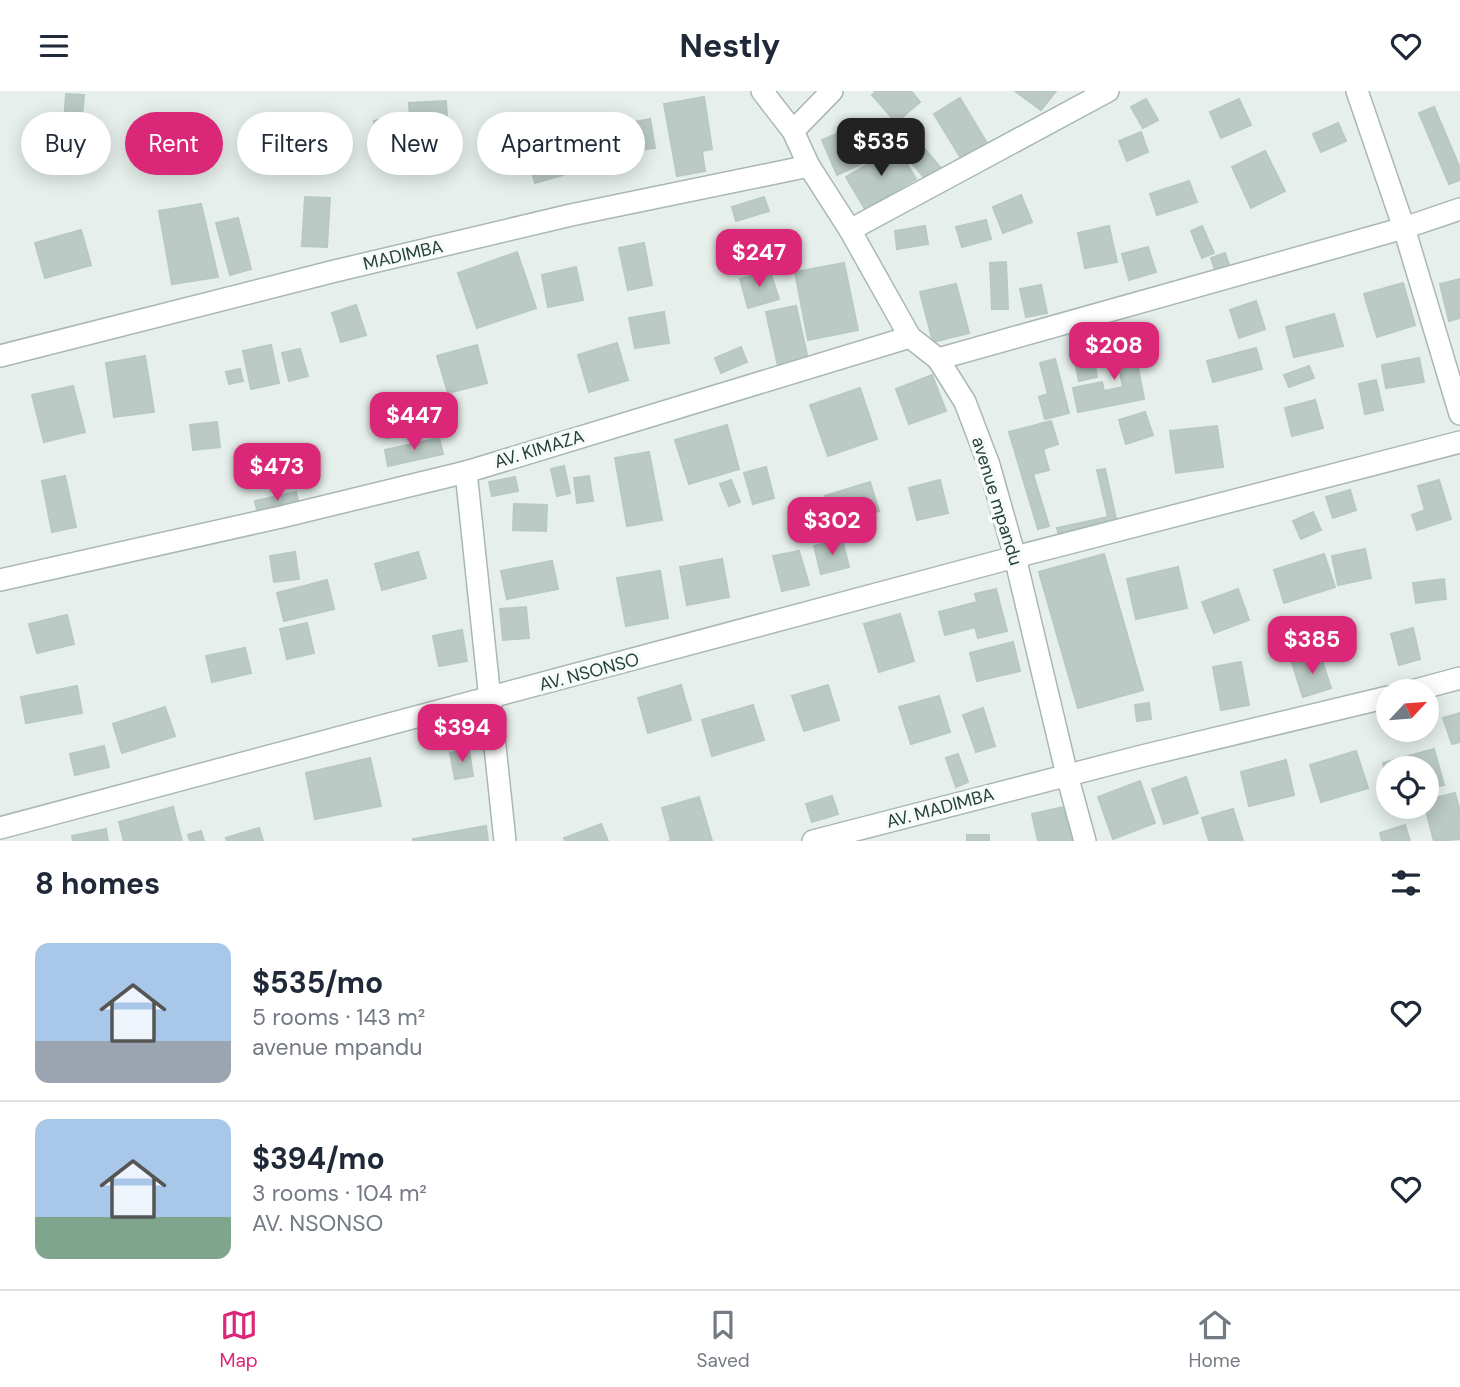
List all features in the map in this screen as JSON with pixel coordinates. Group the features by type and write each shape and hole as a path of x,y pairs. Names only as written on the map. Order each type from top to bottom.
{"street":[{"name":"avenue mpandu","path":"762,91 793,131 809,166 850,230 910,337 938,359 965,402 989,465 1015,557 1085,841"},
{"path":"793,131 832,91"},
{"path":"850,230 1108,91"},
{"path":"1357,91 1404,227 1460,414"},
{"name":"MADIMBA","path":"0,356 558,218 809,166"},
{"path":"938,359 1460,209"},
{"name":"AV. KIMAZA","path":"0,580 466,472 910,337"},
{"name":"AV. NSONSO","path":"0,828 1015,557 1460,442"},
{"path":"466,472 505,841"},
{"path":"1439,684 1460,678"},
{"name":"AV. MADIMBA","path":"813,841 1067,775 1376,700"}],"building":[{"path":"876,91 911,91 920,102 896,122 872,95"},
{"path":"1015,91 1056,91 1041,110"},
{"path":"66,94 84,95 82,112 65,112"},
{"path":"704,97 712,149 702,151 705,171 677,176 664,104"},
{"path":"960,98 988,145 962,160 934,114"},
{"path":"1146,99 1158,120 1143,128 1131,107"},
{"path":"1239,99 1251,125 1221,138 1210,112"},
{"path":"446,101 447,112 410,112 409,103"},
{"path":"1434,107 1460,168 1460,180 1449,184 1419,113"},
{"path":"650,119 655,148 645,149 645,120"},
{"path":"1338,123 1346,141 1321,152 1313,134"},
{"path":"848,129 863,163 837,175 822,140"},
{"path":"1141,132 1148,152 1127,161 1119,141"},
{"path":"897,147 916,179 865,209 846,177"},
{"path":"925,149 943,171 929,183 911,162"},
{"path":"1265,151 1285,191 1251,208 1232,167"},
{"path":"533,175 563,175 535,183"},
{"path":"1189,181 1197,202 1157,215 1150,194"},
{"path":"1021,195 1032,222 1003,233 993,207"},
{"path":"305,197 330,198 327,247 302,246"},
{"path":"764,197 769,211 736,221 732,207"},
{"path":"201,204 218,277 172,284 159,211"},
{"path":"238,218 251,269 230,275 216,223"},
{"path":"986,220 991,239 962,247 956,227"},
{"path":"925,226 928,244 897,249 895,231"},
{"path":"1109,226 1117,262 1085,268 1078,233"},
{"path":"1202,226 1214,253 1202,258 1191,231"},
{"path":"81,230 91,265 45,278 35,243"},
{"path":"644,243 652,285 628,290 619,248"},
{"path":"1148,247 1156,272 1129,280 1122,254"},
{"path":"517,252 536,308 477,328 458,273"},
{"path":"1225,253 1230,267 1216,272 1211,258"},
{"path":"1006,262 1008,309 992,309 990,263"},
{"path":"844,263 858,330 808,340 795,272"},
{"path":"576,267 583,300 548,307 542,275"},
{"path":"770,271 779,299 748,308 740,279"},
{"path":"1460,279 1460,318 1449,321 1440,284"},
{"path":"1403,283 1415,325 1377,337 1364,294"},
{"path":"956,284 969,333 933,342 920,292"},
{"path":"1041,285 1047,313 1026,317 1020,289"},
{"path":"1256,301 1265,329 1239,338 1230,310"},
{"path":"356,305 366,335 341,342 332,313"},
{"path":"796,306 808,359 778,366 766,312"},
{"path":"664,312 669,343 635,348 629,318"},
{"path":"1334,314 1343,346 1294,357 1286,327"},
{"path":"1132,336 1144,399 1078,412 1073,388 1102,382 1104,391 1123,387 1113,340"},
{"path":"617,343 628,380 589,392 578,355"},
{"path":"1091,344 1097,377 1079,381 1072,348"},
{"path":"271,345 279,383 251,389 243,351"},
{"path":"477,345 487,383 448,393 437,356"},
{"path":"741,347 747,362 721,373 715,358"},
{"path":"1256,348 1262,369 1213,382 1207,361"},
{"path":"300,349 308,376 289,381 282,353"},
{"path":"145,356 154,412 114,417 106,363"},
{"path":"1419,358 1424,382 1386,388 1382,365"},
{"path":"1055,359 1069,413 1045,419 1039,397 1048,394 1040,363"},
{"path":"1309,366 1314,378 1289,387 1284,375"},
{"path":"240,369 243,381 229,384 226,372"},
{"path":"932,375 946,411 909,424 896,389"},
{"path":"1376,380 1383,410 1365,414 1359,384"},
{"path":"73,386 85,432 44,442 32,395"},
{"path":"860,388 877,439 828,456 810,405"},
{"path":"429,395 435,430 387,438 380,404"},
{"path":"1315,400 1323,428 1292,436 1285,408"},
{"path":"1145,412 1153,435 1126,444 1119,420"},
{"path":"1051,421 1058,444 1043,449 1049,470 1033,474 1049,526 1038,529 1009,432"},
{"path":"217,422 220,447 193,450 190,425"},
{"path":"727,425 739,469 689,484 675,440"},
{"path":"1217,426 1223,467 1176,473 1170,431"},
{"path":"439,438 443,454 388,466 385,450"},
{"path":"649,452 662,520 627,526 615,458"},
{"path":"564,466 570,493 557,496 551,469"},
{"path":"766,467 774,498 753,504 744,473"},
{"path":"1105,469 1117,523 1059,536 1057,528 1108,517 1097,470"},
{"path":"65,476 76,527 52,532 42,481"},
{"path":"589,476 593,501 577,503 574,478"},
{"path":"515,477 518,491 492,496 489,482"},
{"path":"731,480 740,502 729,506 720,484"},
{"path":"940,480 948,513 917,520 909,488"},
{"path":"1439,480 1451,519 1417,530 1412,515 1425,510 1418,486"},
{"path":"870,482 879,511 835,526 825,496"},
{"path":"1350,490 1356,510 1333,518 1326,497"},
{"path":"296,492 299,504 258,514 255,501"},
{"path":"514,504 547,505 546,531 513,530"},
{"path":"1313,512 1321,530 1301,539 1293,521"},
{"path":"842,539 849,567 821,574 814,546"},
{"path":"1365,549 1371,578 1338,585 1332,556"},
{"path":"799,551 809,585 782,591 773,556"},
{"path":"295,552 299,579 274,582 270,556"},
{"path":"418,552 426,578 382,590 375,564"},
{"path":"1104,554 1143,690 1078,708 1039,572"},
{"path":"1324,554 1335,587 1284,603 1274,570"},
{"path":"722,559 729,597 687,605 680,567"},
{"path":"552,561 558,589 507,599 501,571"},
{"path":"1178,567 1187,608 1136,619 1127,579"},
{"path":"660,571 668,618 626,626 617,578"},
{"path":"1444,579 1446,599 1416,603 1413,583"},
{"path":"327,580 334,609 284,621 277,593"},
{"path":"996,589 1007,631 978,638 975,627 945,635 939,612 977,602 975,594"},
{"path":"1238,589 1249,620 1214,633 1202,602"},
{"path":"526,607 529,638 503,640 500,609"},
{"path":"900,614 914,661 879,672 864,624"},
{"path":"67,615 74,644 37,653 29,624"},
{"path":"307,623 314,653 287,659 280,629"},
{"path":"1413,628 1420,659 1399,665 1391,634"},
{"path":"462,630 467,661 439,666 433,636"},
{"path":"1013,642 1020,671 977,681 970,653"},
{"path":"245,648 251,673 212,682 206,656"},
{"path":"1320,654 1331,688 1303,697 1292,663"},
{"path":"1241,662 1249,705 1221,710 1213,667"},
{"path":"681,685 691,720 648,733 638,698"},
{"path":"828,685 839,720 804,731 792,696"},
{"path":"77,686 82,713 26,723 21,697"},
{"path":"939,696 950,732 911,744 899,707"},
{"path":"1149,703 1151,719 1137,721 1135,705"},
{"path":"753,705 764,740 712,756 702,720"},
{"path":"165,707 175,736 122,753 113,724"},
{"path":"983,708 995,746 976,752 963,715"},
{"path":"1460,713 1460,742 1452,744 1443,718"},
{"path":"104,746 109,767 75,775 70,754"},
{"path":"1434,749 1436,756 1408,756"},
{"path":"469,750 473,776 455,779 450,753"},
{"path":"1356,751 1368,788 1321,802 1310,765"},
{"path":"958,754 968,782 956,787 946,758"},
{"path":"370,758 381,806 315,819 306,773"},
{"path":"1286,760 1294,795 1249,806 1241,772"},
{"path":"1439,767 1444,785 1439,786"},
{"path":"1186,777 1198,813 1164,824 1152,789"},
{"path":"1140,781 1155,823 1113,839 1098,797"},
{"path":"1455,793 1460,812 1460,839 1434,841 1428,819 1439,819 1439,797"},
{"path":"832,796 838,814 812,822 806,804"},
{"path":"699,797 712,841 669,841 671,840 662,808"},
{"path":"173,807 182,841 124,841 119,822"},
{"path":"1064,807 1072,841 1038,841 1032,814"},
{"path":"1233,809 1243,841 1209,841 1202,818"},
{"path":"601,824 608,841 565,841 564,838"},
{"path":"1405,825 1410,841 1382,841 1380,833"},
{"path":"486,826 488,841 413,841 413,839"},
{"path":"259,828 263,841 227,841 226,838"},
{"path":"106,829 108,841 73,841 72,836"},
{"path":"201,831 204,841 190,841 188,835"},
{"path":"967,835 989,835 989,841 967,841"}]}
